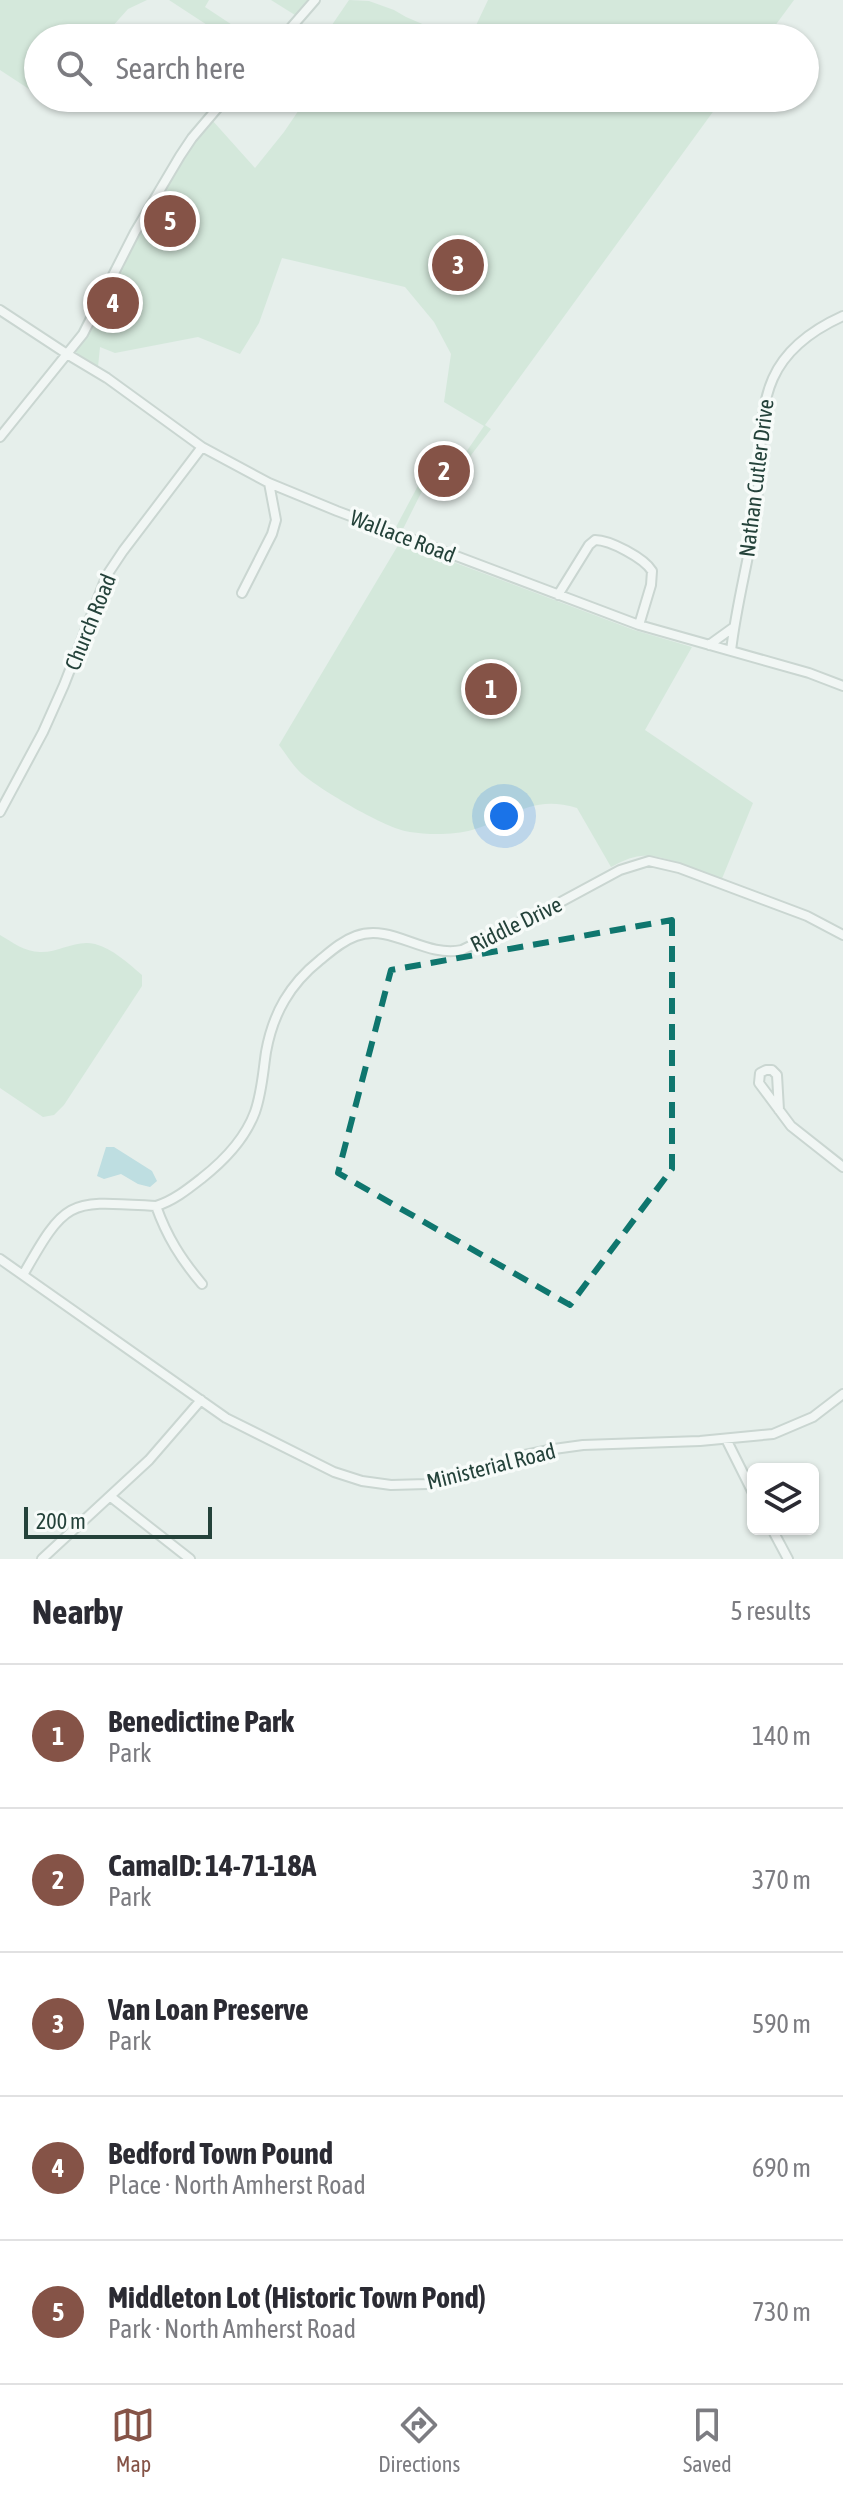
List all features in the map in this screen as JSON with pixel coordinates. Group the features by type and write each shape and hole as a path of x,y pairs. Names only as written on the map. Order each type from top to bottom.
{"street":[{"path":"294,24 315,0"},
{"path":"0,437 89,324 130,242 180,156 214,112"},
{"name":"Wallace Road","path":"0,310 107,378 202,447 269,483 639,625 809,673 843,686"},
{"name":"Nathan Cutler Drive","path":"731,651 754,519 760,425 767,389 781,363 795,346 843,316"},
{"name":"Church Road","path":"0,812 43,732 107,575 202,447"},
{"path":"242,593 276,520 269,483"},
{"path":"558,595 589,545 595,540 603,540 642,560 652,571 653,578 639,625"},
{"path":"709,645 734,627"},
{"name":"Riddle Drive","path":"156,1206 171,1200 206,1175 242,1138 255,1111 270,1033 288,993 308,970 355,936 384,934 432,951 462,950 620,870 649,861 679,868 807,916 843,935"},
{"path":"779,1110 795,1131 843,1167"},
{"path":"23,1275 54,1224 69,1211 98,1202 156,1206 179,1258 202,1284"},
{"name":"Ministerial Road","path":"0,1259 239,1425 334,1472 362,1481 388,1484 442,1482 525,1455 554,1449 766,1435 787,1430 813,1417 843,1394"},
{"path":"42,1559 165,1443 201,1400"},
{"path":"726,1439 747,1481"},
{"path":"111,1497 190,1559"},
{"path":"775,1535 788,1559"}],"highlighted area":[{"path":"672,920 672,1169 570,1305 338,1173 391,970"}],"green space":[{"path":"0,0 147,0 128,9 115,24 24,24 24,86 0,70"},
{"path":"169,0 209,0 205,7 231,24 206,24"},
{"path":"271,0 308,0 295,15"},
{"path":"349,0 369,1 422,24 333,24"},
{"path":"488,0 794,0 776,24 477,24"},
{"path":"298,112 713,112 485,425 491,429 465,463 424,487 403,529 396,527 421,480 462,458 484,426 444,402 451,354 434,322 405,287 282,258 259,323 240,354 198,337 115,353 100,347 98,367 75,352 172,174 212,120 255,168"},
{"path":"400,542 634,630 692,647 645,730 753,803 721,881 651,856 633,857 611,867 577,808 547,804 523,809 465,832 417,833 370,817 299,771 279,745"},
{"path":"0,935 34,952 47,952 81,943 95,944 114,953 142,975 142,986 64,1105 54,1115 43,1117 0,1088"}],"water":[{"path":"106,1147 114,1147 152,1171 157,1181 150,1187 121,1174 104,1179 97,1176"}],"place":[{"name":"Middleton Lot (Historic Town Pond)","path":"170,221"},
{"name":"Van Loan Preserve","path":"458,265"},
{"name":"Bedford Town Pound","path":"113,303"},
{"name":"CamaID: 14-71-18A","path":"444,471"},
{"name":"Benedictine Park","path":"491,689"}]}
